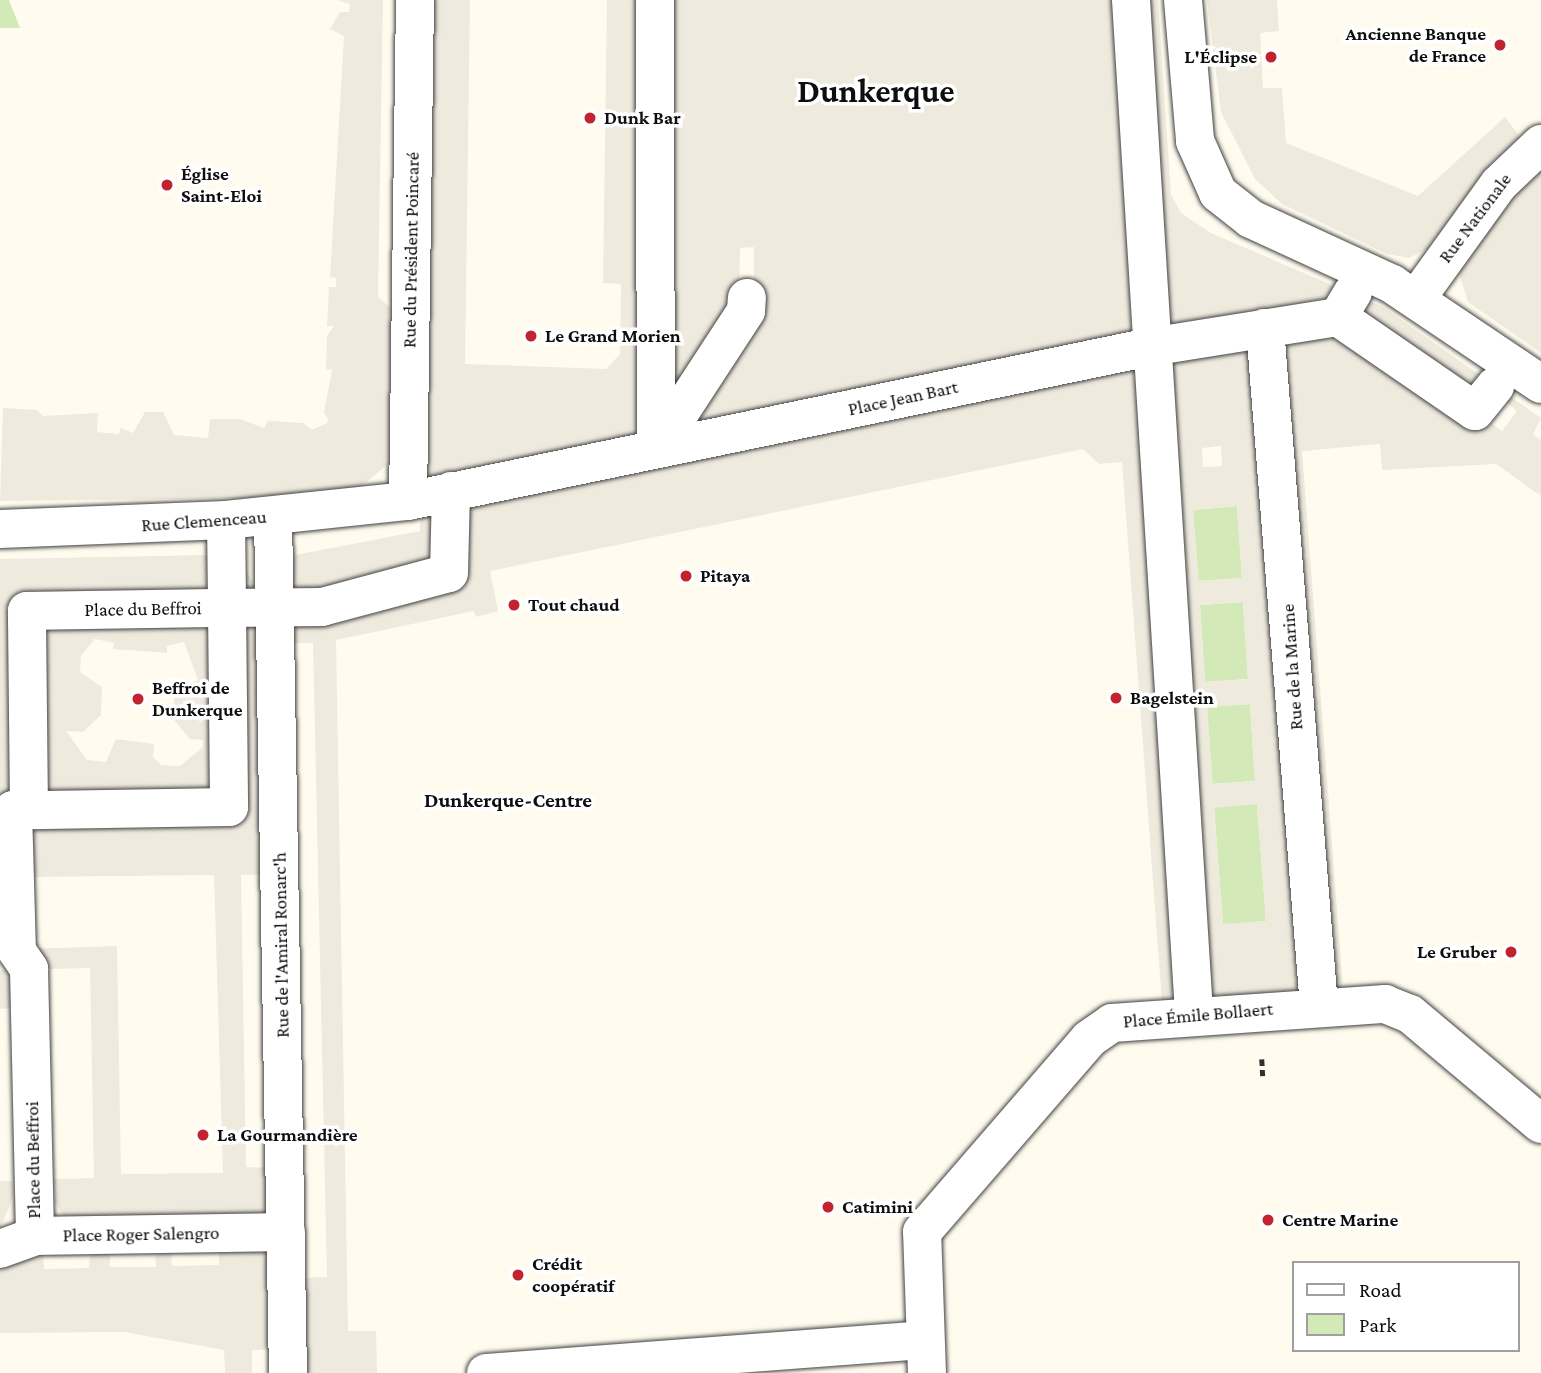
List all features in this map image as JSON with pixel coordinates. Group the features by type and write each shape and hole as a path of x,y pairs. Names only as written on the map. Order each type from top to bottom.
{"street":[{"name":"Rue du Président Poincaré","path":"408,500 415,0"},
{"path":"655,0 656,449"},
{"path":"1131,0 1150,347 1194,1014"},
{"path":"1183,0 1195,141 1218,193 1251,219 1416,299 1541,384"},
{"name":"Rue Nationale","path":"1416,299 1499,184 1541,144"},
{"path":"656,449 746,311 747,298"},
{"name":"Place Jean Bart","path":"408,500 1150,347 1265,328 1345,305 1475,411 1495,386"},
{"name":"Rue de la Marine","path":"1265,328 1319,1006"},
{"path":"226,520 227,608 322,607 449,573 451,491"},
{"name":"Rue Clemenceau","path":"0,529 226,520 408,500"},
{"name":"Rue de l'Amiral Ronarc'h","path":"273,516 288,1373"},
{"name":"Place du Beffroi","path":"17,1242 29,969 17,951 13,810 29,810 229,807 227,608 27,611 29,810"},
{"name":"Place Émile Bollaert","path":"926,1357 918,1244 930,1218 1102,1028 1133,1018 1319,1006 1399,1007 1541,1124"},
{"name":"Place Roger Salengro","path":"17,1242 286,1232"},
{"path":"486,1373 926,1357"}],"green space":[{"path":"0,0 9,0 20,28 0,28"},
{"path":"1237,506 1242,578 1198,581 1193,510"},
{"path":"1243,602 1248,679 1205,682 1200,605"},
{"path":"1250,704 1255,781 1212,784 1207,707"},
{"path":"1257,804 1266,921 1223,925 1214,807"}],"shaded area":[{"path":"337,0 383,0 378,297 397,313 393,460 359,488 259,498 0,501 3,408 37,410 43,416 98,413 97,432 119,434 120,428 133,433 145,412 163,412 174,435 208,438 210,419 240,419 264,428 268,421 303,423 312,430 329,422 324,412 332,370 326,369 327,336 334,326 327,326 329,287 336,287 336,278 330,277 344,36 330,29 340,12 349,12 350,4"},
{"path":"430,0 470,0 465,364 606,369 620,354 621,284 603,283 607,0 1158,0 1171,195 1181,213 1211,233 1383,307 1541,418 1533,434 1541,440 1541,496 1496,464 1382,470 1380,444 1302,451 1343,989 1162,1003 1122,462 1099,464 1083,449 490,571 498,611 476,617 474,611 336,640 348,1331 376,1331 377,1373 305,1373 304,1278 327,1277 313,643 291,643 290,556 420,531","holes":["754,247 754,298 739,297 740,248","1506,402 1517,411 1502,431 1490,422","1221,446 1222,466 1203,467 1202,448","1237,506 1242,578 1199,581 1193,510","1243,602 1248,679 1205,682 1200,605","1250,704 1255,781 1213,784 1207,707","1257,804 1266,921 1223,924 1214,808"]},
{"path":"1207,0 1277,0 1279,31 1260,33 1263,88 1282,88 1286,143 1418,196 1505,117 1520,137 1495,160 1437,244 1409,258 1387,254 1282,204 1255,179 1221,112"},
{"path":"1541,157 1541,353 1468,302 1459,273 1461,261"},
{"path":"209,555 244,567 257,589 265,874 241,875 246,1167 271,1168 275,1349 252,1350 252,1373 225,1373 224,1350 124,1332 0,1333 0,1266 43,1253 44,1269 89,1268 90,1252 110,1252 110,1267 156,1267 155,1251 171,1251 172,1266 219,1265 218,1220 63,1216 55,1202 54,1179 94,1178 90,968 11,970 12,1008 0,1009 0,970 7,970 0,893 0,559","holes":["95,639 114,643 113,649 167,653 167,646 184,642 198,680 174,691 174,720 190,739 203,740 203,747 180,766 161,765 153,757 154,744 116,739 106,762 87,760 66,731 83,732 101,715 102,687 80,672 81,656","214,875 223,1173 121,1174 117,946 26,949 25,877"]},
{"path":"0,1181 12,1181 13,1197 0,1230"}],"place":[{"name":"Ancienne Banque de France","path":"1500,45"},
{"name":"L'Éclipse","path":"1271,57"},
{"name":"Dunk Bar","path":"590,118"},
{"name":"Église Saint-Eloi","path":"167,185"},
{"name":"Le Grand Morien","path":"531,336"},
{"name":"Pitaya","path":"686,576"},
{"name":"Tout chaud","path":"514,605"},
{"name":"Bagelstein","path":"1116,698"},
{"name":"Beffroi de Dunkerque","path":"138,699"},
{"name":"Le Gruber","path":"1511,952"},
{"name":"La Gourmandière","path":"203,1135"},
{"name":"Catimini","path":"828,1207"},
{"name":"Centre Marine","path":"1268,1220"},
{"name":"Crédit coopératif","path":"518,1275"}],"district":[{"name":"Dunkerque","path":"876,91"},
{"name":"Dunkerque-Centre","path":"508,800"}]}
